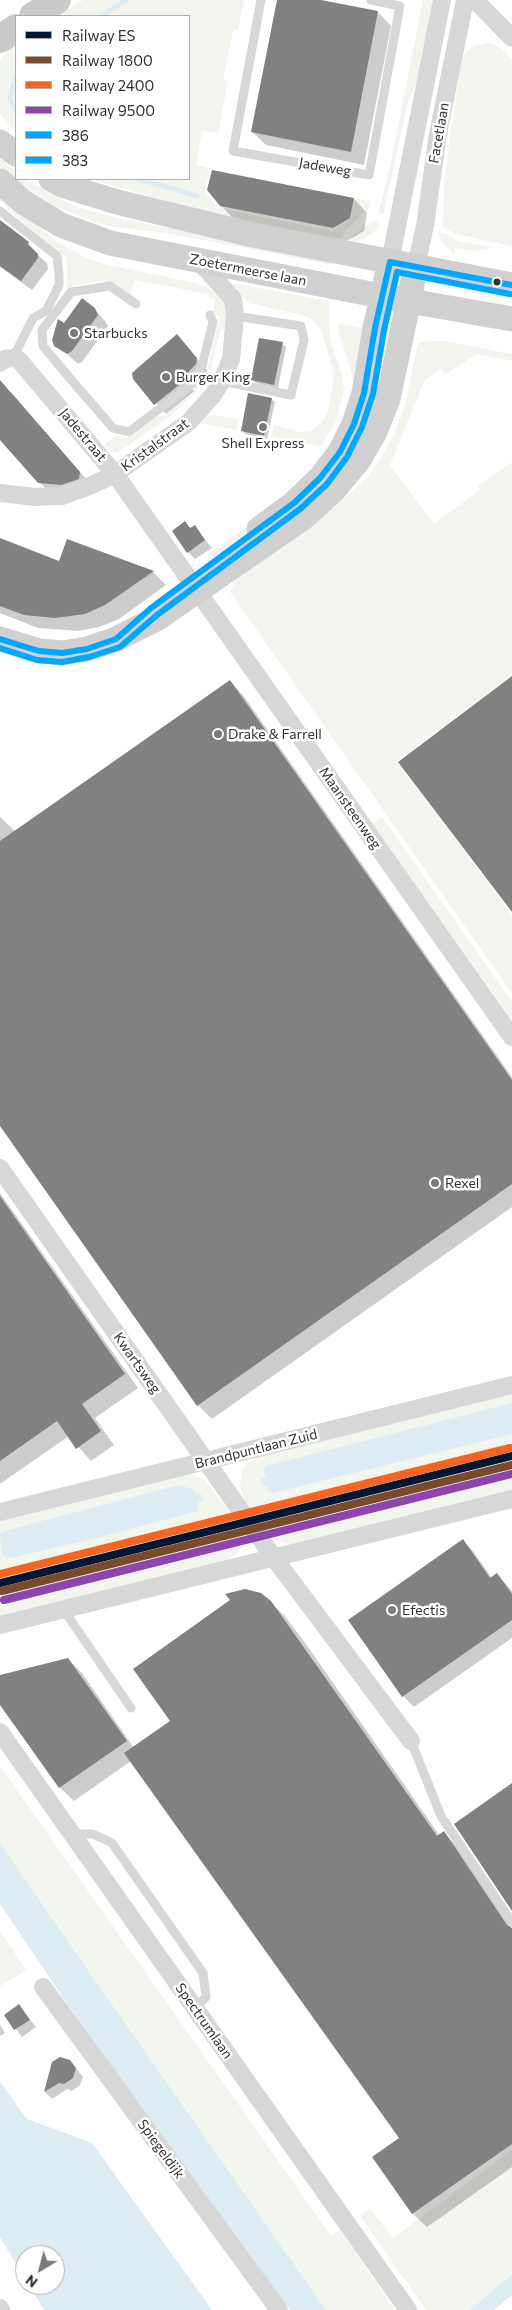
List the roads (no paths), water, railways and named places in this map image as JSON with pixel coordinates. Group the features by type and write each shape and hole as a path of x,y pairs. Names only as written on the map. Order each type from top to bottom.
{"main road":[{"path":"34,15 57,0"},
{"path":"0,39 15,29"}],"street":[{"name":"Facetlaan","path":"390,262 442,0"},
{"name":"Facetlaan","path":"416,266 425,226 438,134 465,0"},
{"path":"475,0 512,38"},
{"path":"0,142 15,153"},
{"path":"53,180 126,204 253,235 512,285"},
{"name":"Zoetermeerse laan","path":"0,181 22,202 79,233 135,249 512,319"},
{"name":"Kristalstraat","path":"0,493 35,497 62,496 92,485 115,474 189,422 213,395 222,381 231,359 236,316 233,299 198,260"},
{"path":"193,586 294,503 320,478 340,452 354,424 364,393 381,296 390,262"},
{"path":"0,639 39,651 62,653 87,649 116,639 151,608 193,586 303,518 333,491 358,460 374,434 388,399 416,266"},
{"name":"Jadestraat","path":"7,360 29,371 115,474 193,586"},
{"name":"Maansteenweg","path":"193,586 512,1037"},
{"name":"Kwartsweg","path":"0,1168 274,1558 411,1741"},
{"name":"Brandpuntlaan Zuid","path":"0,1512 512,1385"},
{"path":"0,1625 512,1499"},
{"name":"Spectrumlaan","path":"0,1732 408,2310"},
{"name":"Spiegeldijk","path":"43,1987 279,2310"}],"lane":[{"name":"Jadeweg","path":"261,0 233,151 369,175 400,6 372,0"},
{"path":"0,211 57,256 59,275 59,285 46,311 33,318 7,360"},
{"path":"136,304 110,286 70,292 42,330 43,346 73,382 113,428 128,432 193,383 202,366 213,322 210,315"},
{"path":"222,381 291,395 304,340 301,326 236,316"},
{"path":"63,1609 131,1708"},
{"path":"411,1741 441,1816 512,1922"},
{"path":"71,1834 92,1834 112,1843 118,1851 203,1973 206,1997 195,2008"}],"waterway":[{"path":"104,15 126,0"},
{"path":"15,80 10,98 15,108"},
{"path":"142,180 197,196"}],"rail line":[{"name":"2400","path":"0,1574 510,1448"},
{"name":"ES","path":"0,1583 512,1456"},
{"name":"1800","path":"2,1591 512,1465"},
{"name":"9500","path":"4,1600 512,1474"}],"place":[{"name":"Starbucks","path":"74,333"},
{"name":"Burger King","path":"166,377"},
{"name":"Shell Express","path":"263,427"},
{"name":"Drake & Farrell","path":"218,734"},
{"name":"Rexel","path":"435,1183"},
{"name":"Efectis","path":"392,1610"}]}
